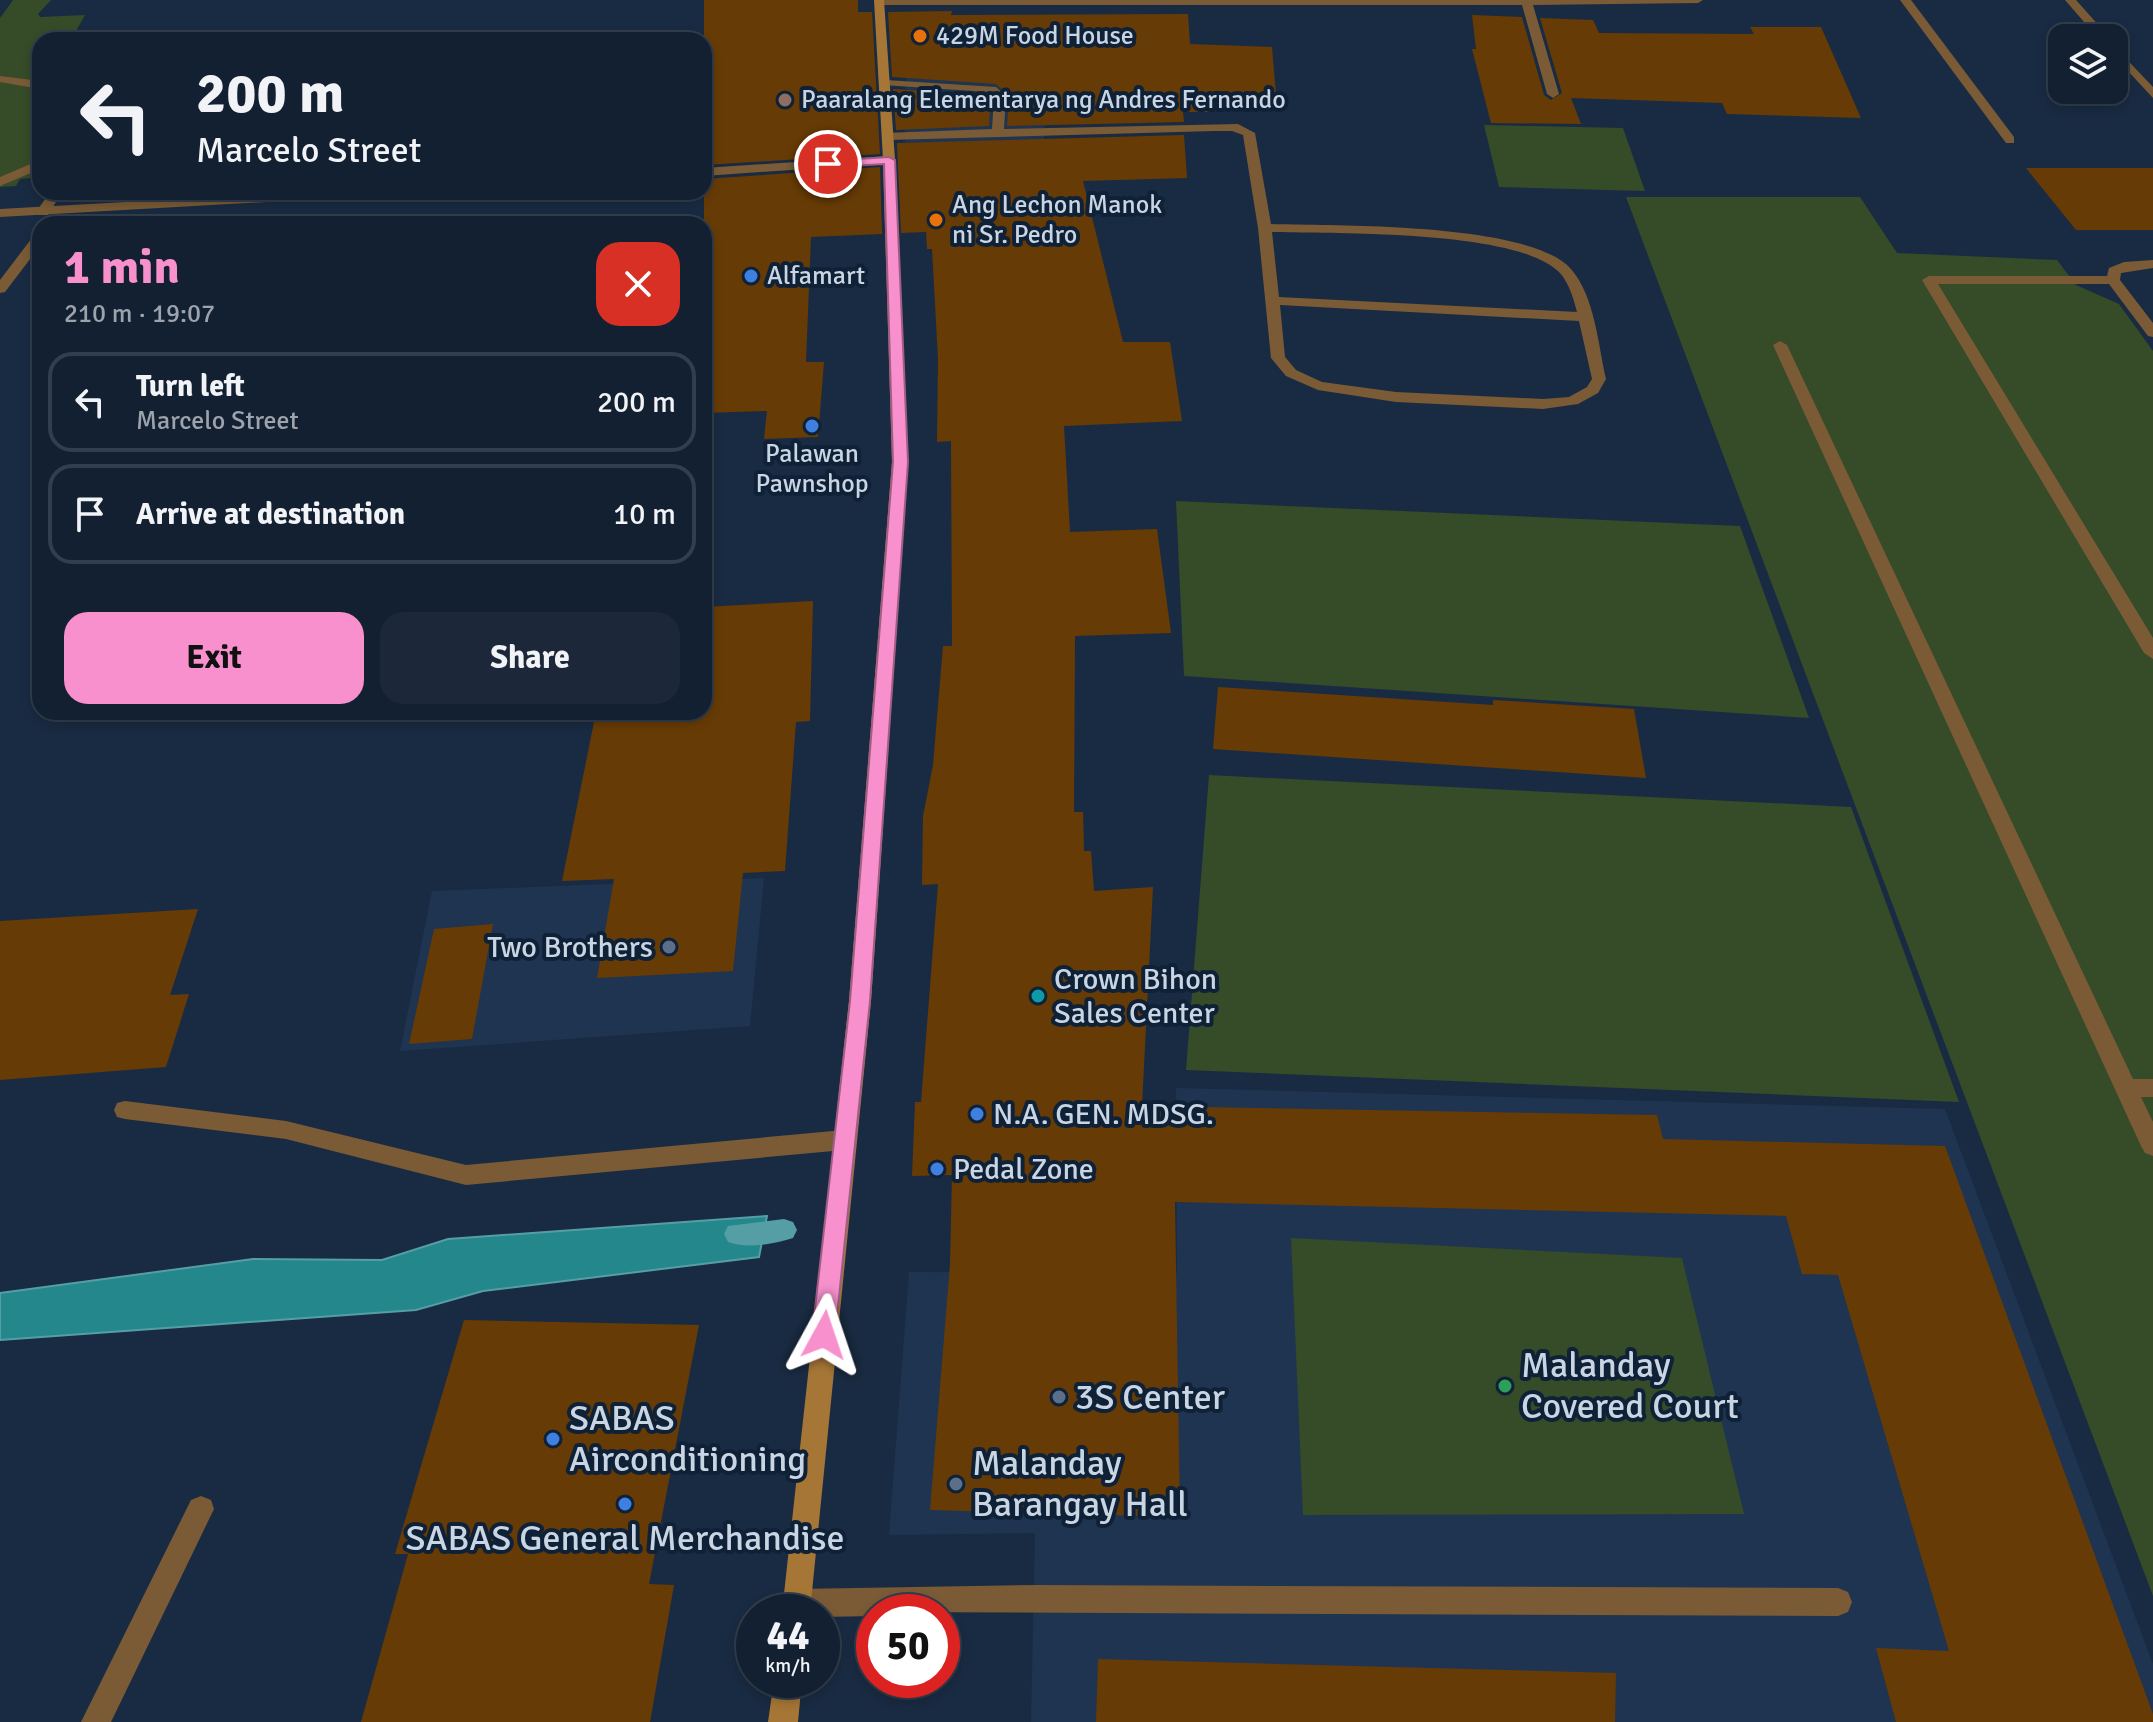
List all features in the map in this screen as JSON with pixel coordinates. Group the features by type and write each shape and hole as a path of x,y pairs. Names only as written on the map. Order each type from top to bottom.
{"main road":[{"path":"798,1594 860,1001 900,462 886,83 879,1"},
{"path":"783,1722 786,1698"}],"street":[{"path":"879,1 1698,0"},
{"path":"1905,0 2010,140"},
{"path":"2070,0 2091,24"},
{"path":"1527,2 1553,94"},
{"path":"2128,65 2153,94"},
{"path":"0,79 32,84"},
{"path":"886,83 992,89 1000,96 998,132"},
{"path":"888,136 1214,127 1243,129 1249,133 1265,228 1278,358 1291,373 1318,386 1396,397 1543,404 1573,401 1593,390 1599,379 1574,282 1562,267 1542,255 1512,246 1447,236 1265,228"},
{"path":"712,171 889,160"},
{"path":"0,182 32,168"},
{"path":"50,216 60,211 241,200"},
{"path":"0,213 32,216"},
{"path":"0,289 32,247"},
{"path":"2153,264 2124,266 2114,271 2113,280 2153,333"},
{"path":"2113,280 1929,280 2153,653"},
{"path":"1274,301 1583,317"},
{"path":"1780,345 2153,1146"},
{"path":"2126,1088 2153,1088"},
{"path":"125,1110 286,1130 466,1175 844,1140"},
{"path":"96,1722 201,1509"},
{"path":"840,1606 1035,1599 1838,1602"}],"shaded area":[{"path":"13,0 51,0 38,14 40,17 85,15 75,32 32,32 32,178 20,179 16,186 0,187 0,18"},
{"path":"1047,68 1044,140 905,143 906,72"},
{"path":"1484,125 1623,128 1645,191 1499,187"},
{"path":"1626,197 1860,197 1897,253 2057,260 2076,285 2119,304 2153,351 2153,1596"},
{"path":"1176,501 1740,526 1809,718 1184,676"},
{"path":"1209,775 1851,807 1959,1102 1186,1070"},
{"path":"764,878 750,1026 400,1051 432,891"},
{"path":"1176,1088 1945,1109 2153,1664 2153,1722 1031,1722 1035,1533 889,1535 909,1272 1177,1273"},
{"path":"767,1216 759,1257 483,1291 416,1310 0,1340 0,1293 253,1259 382,1260 448,1239"},
{"name":"Malanday Covered Court","path":"1291,1238 1682,1258 1744,1514 1303,1515"}],"building":[{"name":"Paaralang Elementarya ng Andres Fernando","path":"704,0 858,0 858,12 872,12 880,154 712,164 712,32 704,32"},
{"path":"952,11 951,15 1188,14 1190,44 1272,47 1277,107 1210,106 1210,112 1183,112 1184,122 1007,126 1009,96 996,84 892,77 888,12"},
{"path":"1472,15 1522,17 1544,95 1551,100 1562,93 1540,18 1593,20 1599,33 1754,34 1750,27 1821,27 1861,118 1727,114 1722,103 1571,98 1581,124 1491,123 1472,49 1476,49"},
{"path":"893,89 988,95 991,98 989,126 896,130"},
{"path":"1184,135 1187,178 1083,181 1123,342 1170,342 1182,421 1064,426 1070,532 1157,529 1171,633 1075,636 1074,812 1083,812 1084,851 1091,851 1094,891 1153,887 1142,1106 1657,1115 1663,1139 1945,1146 2153,1714 2153,1722 1896,1722 1876,1648 1949,1651 1838,1275 1802,1274 1786,1216 1175,1202 1180,1517 930,1510 950,1264 952,1175 912,1176 915,1102 921,1102 938,884 922,885 923,816 933,765 943,646 952,646 951,441 937,442 938,359 932,249 927,249 926,232 901,233 897,143"},
{"path":"880,167 882,234 811,237 806,362 824,362 818,437 764,439 767,411 712,413 712,216 704,216 704,200 712,200 712,178"},
{"path":"2026,168 2153,168 2153,230 2076,230"},
{"path":"813,601 810,721 796,722 785,871 743,873 733,971 597,978 614,879 562,881 594,720 712,720 712,607"},
{"path":"1218,687 1493,705 1493,700 1634,709 1646,778 1213,749"},
{"path":"198,909 170,995 189,994 166,1067 0,1080 0,921"},
{"path":"493,924 472,1039 409,1044 434,929"},
{"path":"464,1320 699,1325 649,1584 674,1585 650,1722 361,1722 408,1554 395,1554"},
{"path":"1098,1659 1616,1673 1615,1722 1096,1722"}],"waterway":[{"path":"737,1234 784,1230"}],"place":[{"name":"429M Food House","path":"920,36"},
{"name":"Paaralang Elementarya ng Andres Fernando","path":"785,100"},
{"name":"Ang Lechon Manok ni Sr. Pedro","path":"936,220"},
{"name":"Alfamart","path":"751,276"},
{"name":"Palawan Pawnshop","path":"812,426"},
{"name":"Two Brothers","path":"669,947"},
{"name":"Crown Bihon Sales Center","path":"1038,996"},
{"name":"N.A. GEN. MDSG.","path":"977,1114"},
{"name":"Pedal Zone","path":"937,1169"},
{"name":"Malanday Covered Court","path":"1505,1386"},
{"name":"3S Center","path":"1059,1397"},
{"name":"SABAS Airconditioning","path":"553,1439"},
{"name":"Malanday Barangay Hall","path":"956,1484"},
{"name":"SABAS General Merchandise","path":"625,1504"}],"route":[{"path":"824,1335 860,1001 900,462 889,160 828,164"}]}
